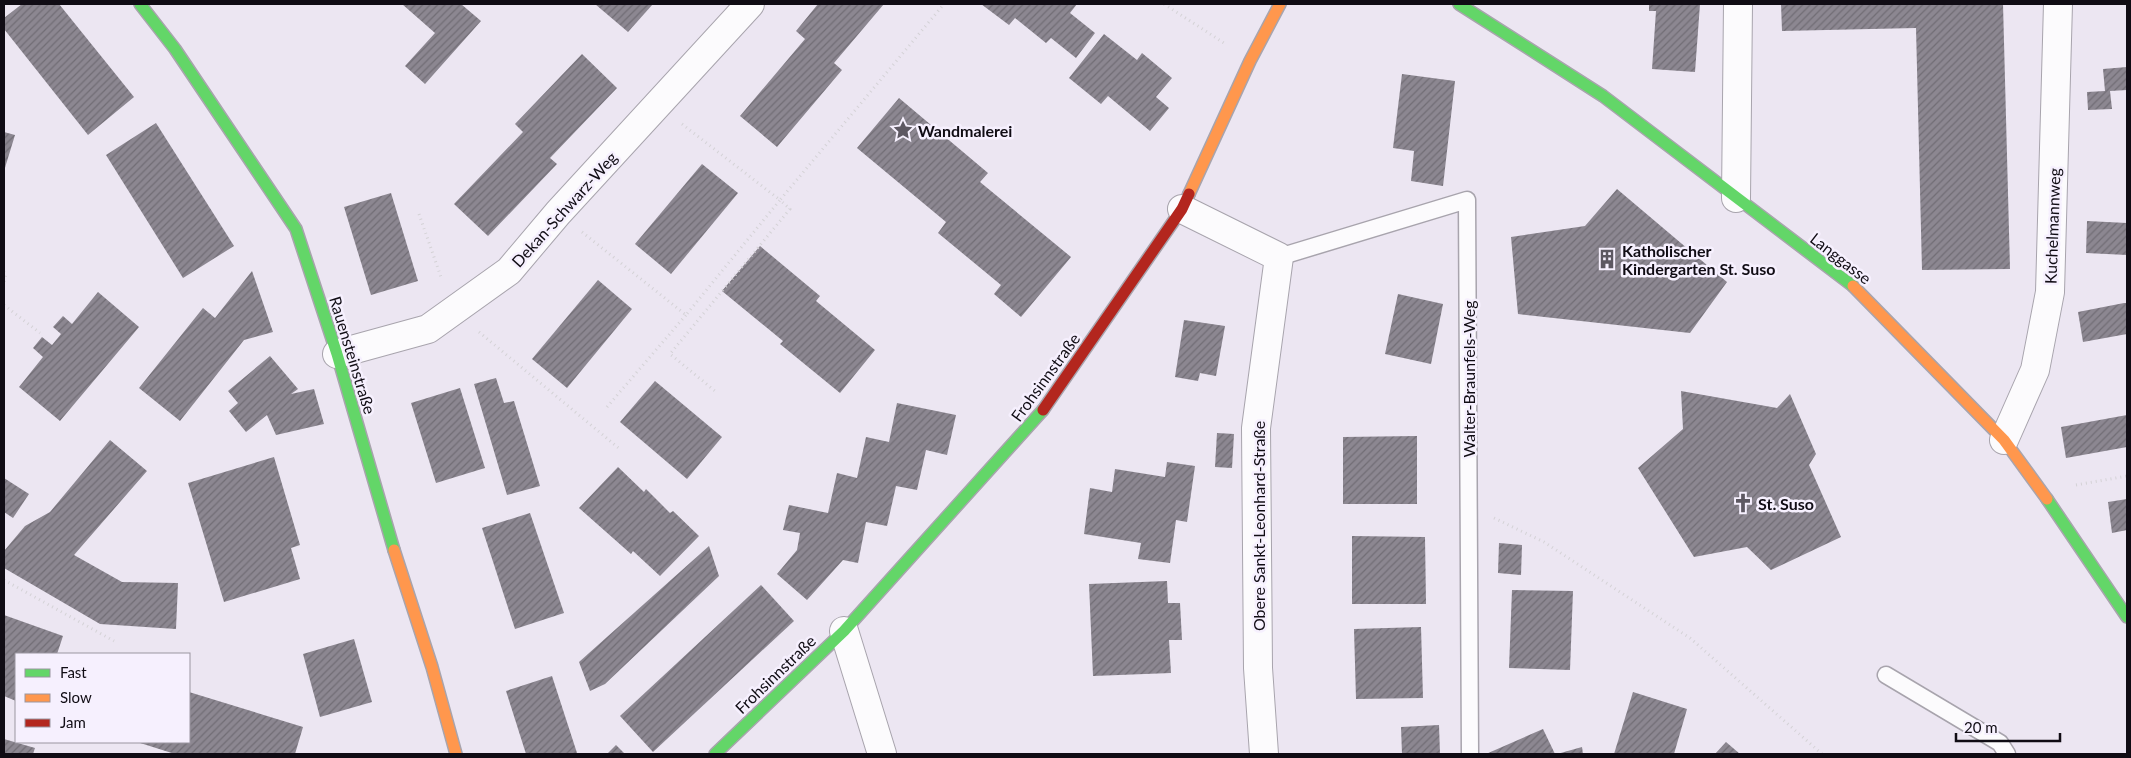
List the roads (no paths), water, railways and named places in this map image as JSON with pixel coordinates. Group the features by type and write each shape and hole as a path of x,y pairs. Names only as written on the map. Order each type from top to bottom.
{"street":[{"name":"Rauensteinstraße","path":"140,4 175,49 296,229 337,354 404,584 432,667 456,754"},
{"name":"Dekan-Schwarz-Weg","path":"337,354 428,329 509,271 558,213 750,4"},
{"name":"Frohsinnstraße","path":"715,754 844,631 1038,418 1182,209 1250,61 1280,4"},
{"name":"Langgasse","path":"1459,4 1603,96 1859,291 2004,440 2041,490 2127,617"},
{"path":"1736,198 1738,4"},
{"name":"Kuchelmannweg","path":"2004,440 2035,370 2050,292 2058,4"},
{"path":"1182,209 1279,257"},
{"name":"Obere Sankt-Leonhard-Straße","path":"1264,754 1258,668 1256,428 1279,257"},
{"path":"844,631 882,754"}],"lane":[{"name":"Walter-Braunfels-Weg","path":"1279,257 1467,200 1470,754"},
{"path":"1886,675 2000,743 2007,754"}],"place":[{"name":"Wandmalerei","path":"903,130"},
{"name":"Katholischer Kindergarten St. Suso","path":"1607,259"},
{"name":"St. Suso","path":"1743,503"}]}
